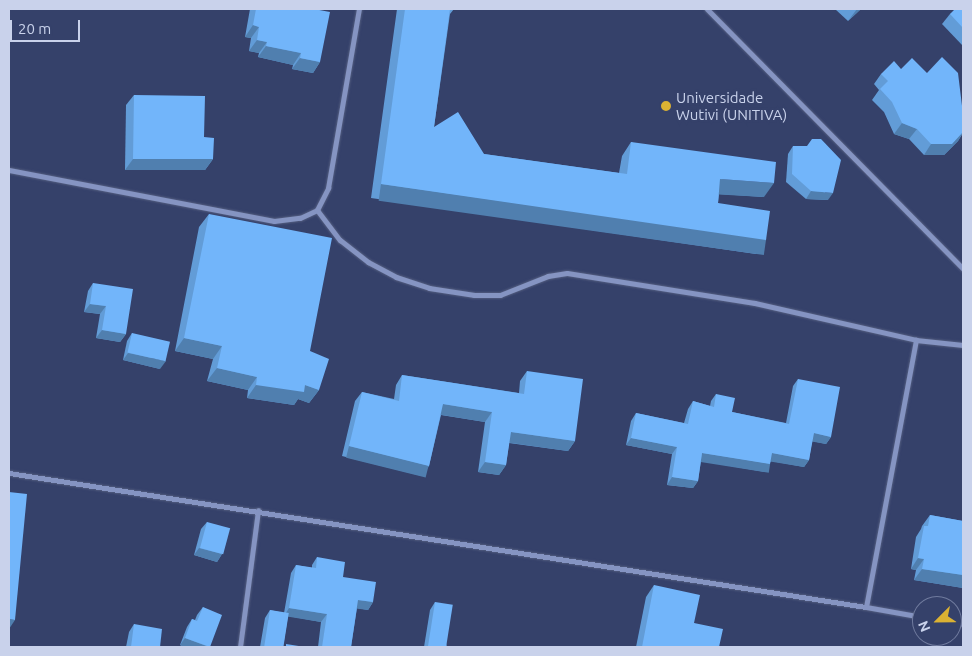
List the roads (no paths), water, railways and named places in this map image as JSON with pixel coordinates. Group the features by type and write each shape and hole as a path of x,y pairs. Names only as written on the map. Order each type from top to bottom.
{"street":[{"path":"9,170 274,221 300,218 316,210 328,188 359,9"},
{"path":"707,9 963,269"},
{"path":"316,210 340,240 368,262 396,276 429,288 474,295 500,295 548,276 566,273 755,303 916,340 963,346"},
{"path":"866,607 916,340"},
{"path":"9,473 258,510 912,615"},
{"path":"240,647 258,510"}],"place":[{"name":"Universidade Wutivi (UNITIVA)","path":"666,106"}]}
